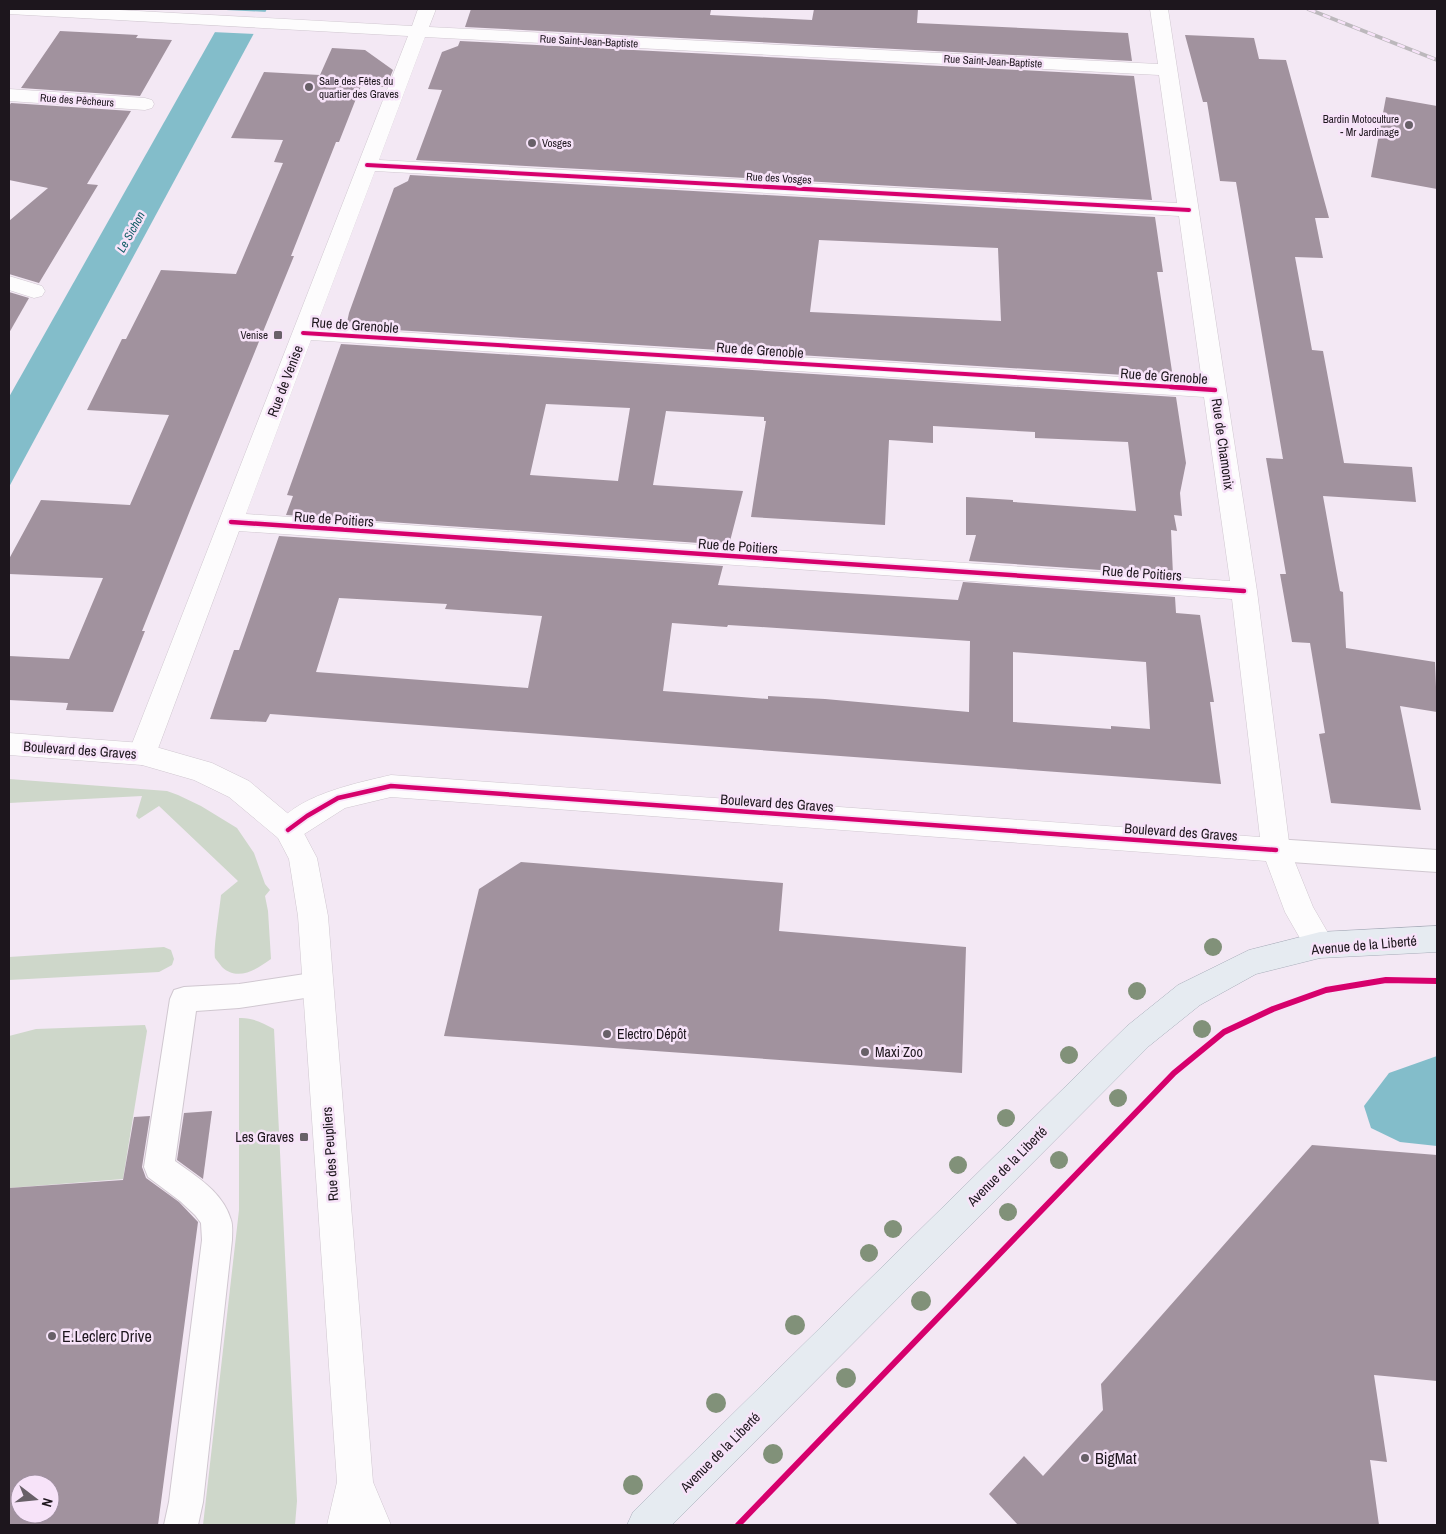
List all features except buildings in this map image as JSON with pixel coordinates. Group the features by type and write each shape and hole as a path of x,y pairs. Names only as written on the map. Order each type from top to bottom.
{"main road":[{"name":"Avenue de la Liberté","path":"646,1525 1138,1036 1188,995 1249,963 1320,945 1437,939"}],"street":[{"name":"Rue Saint-Jean-Baptiste","path":"9,9 1169,70"},
{"path":"291,25 300,9"},
{"name":"Rue de Venise","path":"142,754 427,9"},
{"name":"Rue de Chamonix","path":"1160,9 1244,592 1276,850 1300,912 1320,945"},
{"name":"Rue des Pêcheurs","path":"9,95 145,104"},
{"name":"Rue des Vosges","path":"367,166 1189,210"},
{"path":"9,283 34,291"},
{"name":"Rue de Grenoble","path":"303,333 1215,390"},
{"name":"Rue de Poitiers","path":"231,522 1244,592"},
{"name":"Boulevard des Graves","path":"9,744 142,754 202,771 239,789 288,830 307,816 338,798 391,786 1276,850"},
{"name":"Rue des Peupliers","path":"288,830 303,858 313,916 354,1482 346,1525"},
{"name":"Rue des Peupliers","path":"354,1482 372,1525"}],"lane":[{"name":"Boulevard des Graves","path":"1276,850 1437,861"},
{"path":"181,1525 187,1493 217,1240 216,1221 200,1200 159,1167 184,999 239,996 318,984"}],"shaded area":[{"path":"9,779 167,791 201,806 237,828 254,853 265,884 270,890 265,896 268,911 271,959 254,970 241,974 228,971 215,958 221,895 238,881 159,806 139,819 136,816 142,796 9,803"},
{"path":"164,947 171,950 174,959 172,965 159,972 9,980 9,957"},
{"path":"239,1018 252,1019 274,1029 297,1501 295,1525 203,1525 239,1210"},
{"path":"145,1025 147,1031 123,1179 9,1188 9,1036 36,1029"}],"water":[{"name":"Le Sichon","path":"228,9 267,9 9,487 9,397"},
{"path":"1437,1056 1437,1146 1400,1142 1371,1128 1364,1106 1389,1073"}],"pier":[{"path":"225,10 268,12 255,34 212,32"}],"railway":[{"path":"1308,9 1437,60"}],"cycle path":[{"path":"367,165 1189,210"},
{"path":"303,333 1215,390"},
{"path":"231,522 1244,591"},
{"path":"288,830 307,816 338,798 391,786 1276,850"},
{"path":"738,1525 1174,1073 1224,1032 1273,1009 1326,990 1386,980 1437,981"}],"place":[{"name":"Salle des Fêtes du quartier des Graves","path":"309,87"},
{"name":"Bardin Motoculture - Mr Jardinage","path":"1409,125"},
{"name":"Vosges","path":"532,143"},
{"name":"Venise","path":"278,335"},
{"name":"Electro Dépôt","path":"607,1034"},
{"name":"Maxi Zoo","path":"865,1052"},
{"name":"Les Graves","path":"304,1137"},
{"name":"E.Leclerc Drive","path":"52,1336"},
{"name":"BigMat","path":"1085,1458"}]}
